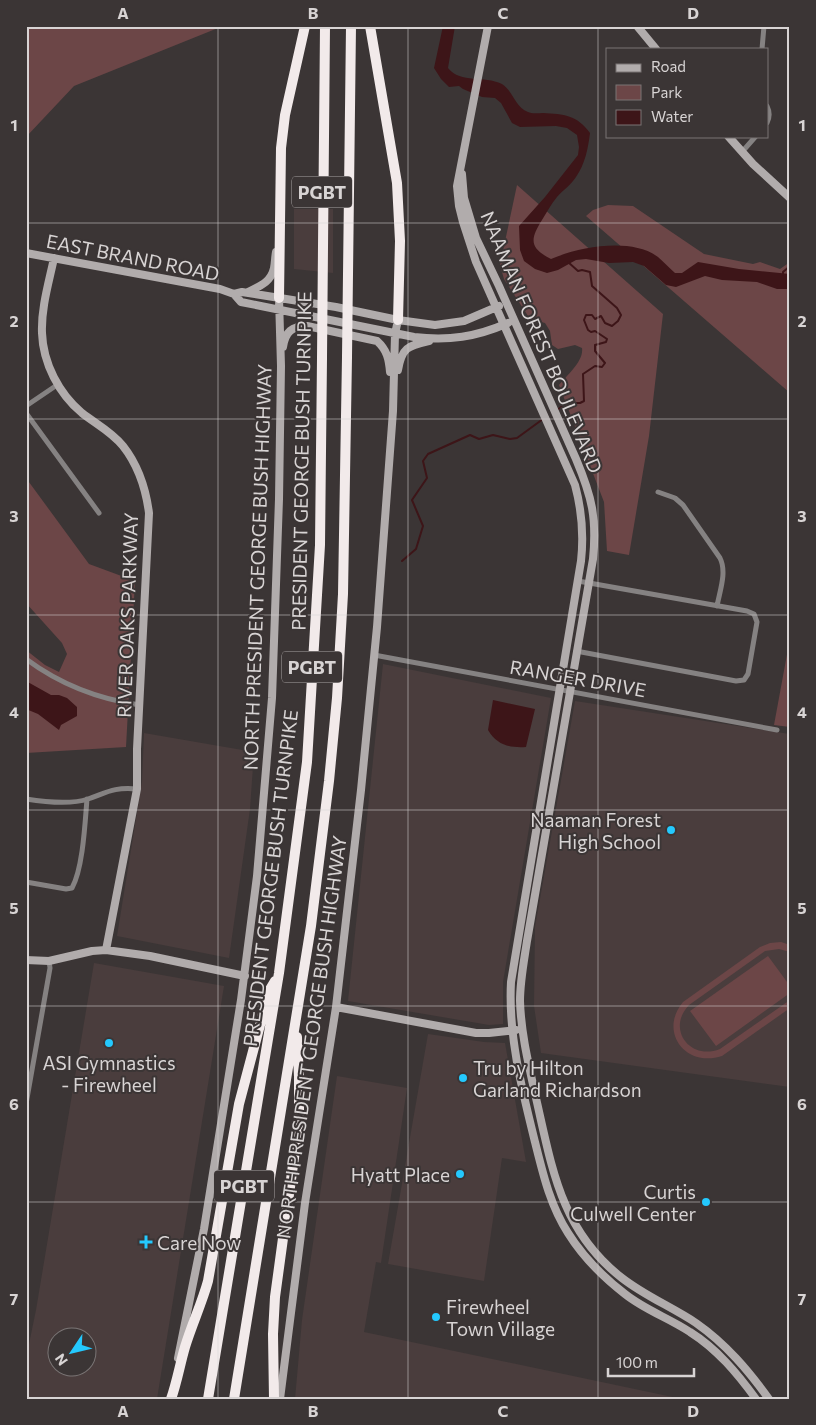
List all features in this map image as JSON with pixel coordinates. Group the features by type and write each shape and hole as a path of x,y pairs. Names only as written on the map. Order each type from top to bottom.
{"highway":[{"path":"279,304 281,148 284,115 305,26"},
{"name":"PRESIDENT GEORGE BUSH TURNPIKE","path":"208,1399 279,973 307,762 320,545 325,26"},
{"name":"PGBT","path":"234,1399 319,871 336,712 344,566 350,26"},
{"path":"370,26 397,183 400,241 398,320"},
{"path":"170,1399 176,1384 185,1346 201,1306 208,1281 224,1200 233,1138 247,1072 269,991 279,973"},
{"path":"274,1399 273,1334 275,1296 299,1121 300,1077 296,1017"}],"main road":[{"path":"461,165 488,26"},
{"path":"637,26 655,48"},
{"path":"730,138 790,198"},
{"name":"NAAMAN FOREST BOULEVARD","path":"461,165 464,198 471,226 585,481 593,511 595,532 527,940 520,1000 522,1029 552,1172 569,1215 586,1241 620,1277 637,1290 694,1322 713,1336 747,1369 769,1399"},
{"name":"NAAMAN FOREST BOULEVARD","path":"461,165 457,186 462,222 495,308 575,485 580,504 584,538 510,982 512,1030 527,1113 549,1194 561,1221 578,1248 601,1273 627,1296 690,1332 711,1347 739,1376 756,1399"},
{"path":"247,292 263,286 270,279 274,268 275,254 280,243"},
{"name":"EAST BRAND ROAD","path":"26,253 220,289 234,294 241,302 336,307 398,320 435,325 454,323 476,316 506,302"},
{"name":"RIVER OAKS PARKWAY","path":"54,258 42,334 50,369 58,385 82,414 98,423 123,445 136,468 147,498 149,513 137,749 137,788 106,950"},
{"name":"EAST BRAND ROAD","path":"234,294 247,292 279,304 395,334 436,340 470,336 513,320"},
{"name":"NORTH PRESIDENT GEORGE BUSH HIGHWAY","path":"170,1399 204,1229 245,976 257,876 272,698 279,499 279,304"},
{"name":"NORTH PRESIDENT GEORGE BUSH HIGHWAY","path":"280,1399 305,1203 336,1007 374,655 393,411 395,334 398,320"},
{"path":"280,366 286,337 290,330 298,326 307,326 377,342 384,347 388,355 390,403 393,411"},
{"path":"393,411 396,406 400,356 410,346 436,340"},
{"path":"575,485 585,481"},
{"path":"517,937 527,940"},
{"path":"26,960 50,961 92,951 106,950 150,956 245,976"},
{"path":"336,1007 476,1033 489,1034 522,1029"},
{"path":"527,1113 542,1126"}],"street":[{"path":"762,48 764,26"},
{"path":"742,152 754,138"},
{"path":"26,406 58,385"},
{"path":"26,413 99,513"},
{"path":"658,492 675,498 683,506 720,558 723,572 717,606"},
{"path":"576,651 736,681 744,680 748,674 757,622 754,614 748,611 578,581"},
{"name":"RANGER DRIVE","path":"374,655 777,730"},
{"path":"26,659 67,685 109,700 140,705"},
{"path":"26,799 68,802 87,799 116,789 137,788"},
{"path":"26,882 66,889 72,888 80,857 87,799"},
{"path":"26,1104 50,961"}],"shaded area":[{"path":"294,209 333,209 333,273 294,269"},
{"path":"383,664 551,698 503,982 503,1024 489,1025 348,1001"},
{"name":"Naaman Forest High School","path":"575,701 790,734 790,1087 541,1053 534,1006 535,927"},
{"path":"144,733 254,752 250,809 229,958 117,936 142,782"},
{"path":"94,963 224,986 157,1399 26,1399 26,1350 29,1344"},
{"path":"428,1034 505,1043 526,1162 502,1158 484,1281 388,1264"},
{"path":"337,1076 407,1088 381,1263 376,1262 364,1332 682,1399 295,1399 302,1320"}],"green space":[{"path":"26,26 223,26 74,86 26,137"},
{"path":"517,185 663,314 649,436 629,555 607,551 604,502 559,385 578,363 582,348 575,345 558,349 552,345 550,331 545,323 530,319 504,279 500,265"},
{"path":"608,205 633,206 704,254 753,264 760,262 780,269 790,262 790,393 586,216 593,210"},
{"path":"26,478 89,564 135,581 126,747 26,753 26,650 45,665 59,672 67,654 62,643 26,603"},
{"path":"790,638 790,727 774,725"},
{"path":"781,942 790,945 790,952 779,949 765,951 689,1005 682,1014 681,1033 691,1047 699,1051 709,1052 720,1049 790,1000 790,1008 722,1056 697,1057 687,1052 680,1045 673,1025 676,1013 683,1002 760,947 770,943"},
{"path":"768,956 790,986 790,993 716,1046 690,1011"}],"water":[{"path":"443,26 455,26 448,68 453,73 466,78 495,81 502,84 524,110 531,113 557,114 570,117 580,122 590,133 582,167 572,183 553,202 535,233 535,247 544,255 551,259 590,248 605,246 634,247 658,257 675,273 682,273 698,262 739,269 790,274 790,289 777,289 757,282 722,280 705,276 676,287 666,285 644,266 633,262 609,263 586,259 576,260 558,270 547,273 535,269 524,261 520,250 519,226 578,155 577,135 567,128 556,126 520,127 512,123 501,103 495,98 482,97 459,86 449,87 434,68"},
{"path":"26,681 51,695 67,698 77,707 77,716 61,725 59,730 38,714 26,709"},
{"path":"493,700 535,709 526,747 514,747 499,742 488,730"}],"waterway":[{"path":"557,410 567,403 580,403 584,401 583,374 595,366 602,367 605,363 595,351 595,345 606,342 607,339 595,331 591,332 588,330 584,320 586,315 592,315 595,319 601,316 605,323 612,326 621,315 617,308 592,286 590,272 578,271 568,262"},
{"path":"783,275 783,272 790,266"},
{"path":"402,561 416,549 423,526 412,500 427,478 423,461 428,454 470,435 479,439 493,435 510,439 517,438 543,419"}],"place":[{"name":"Naaman Forest High School","path":"671,830"},
{"name":"ASI Gymnastics - Firewheel","path":"109,1043"},
{"name":"Tru by Hilton Garland Richardson","path":"463,1078"},
{"name":"Hyatt Place","path":"460,1174"},
{"name":"Curtis Culwell Center","path":"706,1202"},
{"name":"Care Now","path":"146,1242"},
{"name":"Firewheel Town Village","path":"436,1317"}]}
